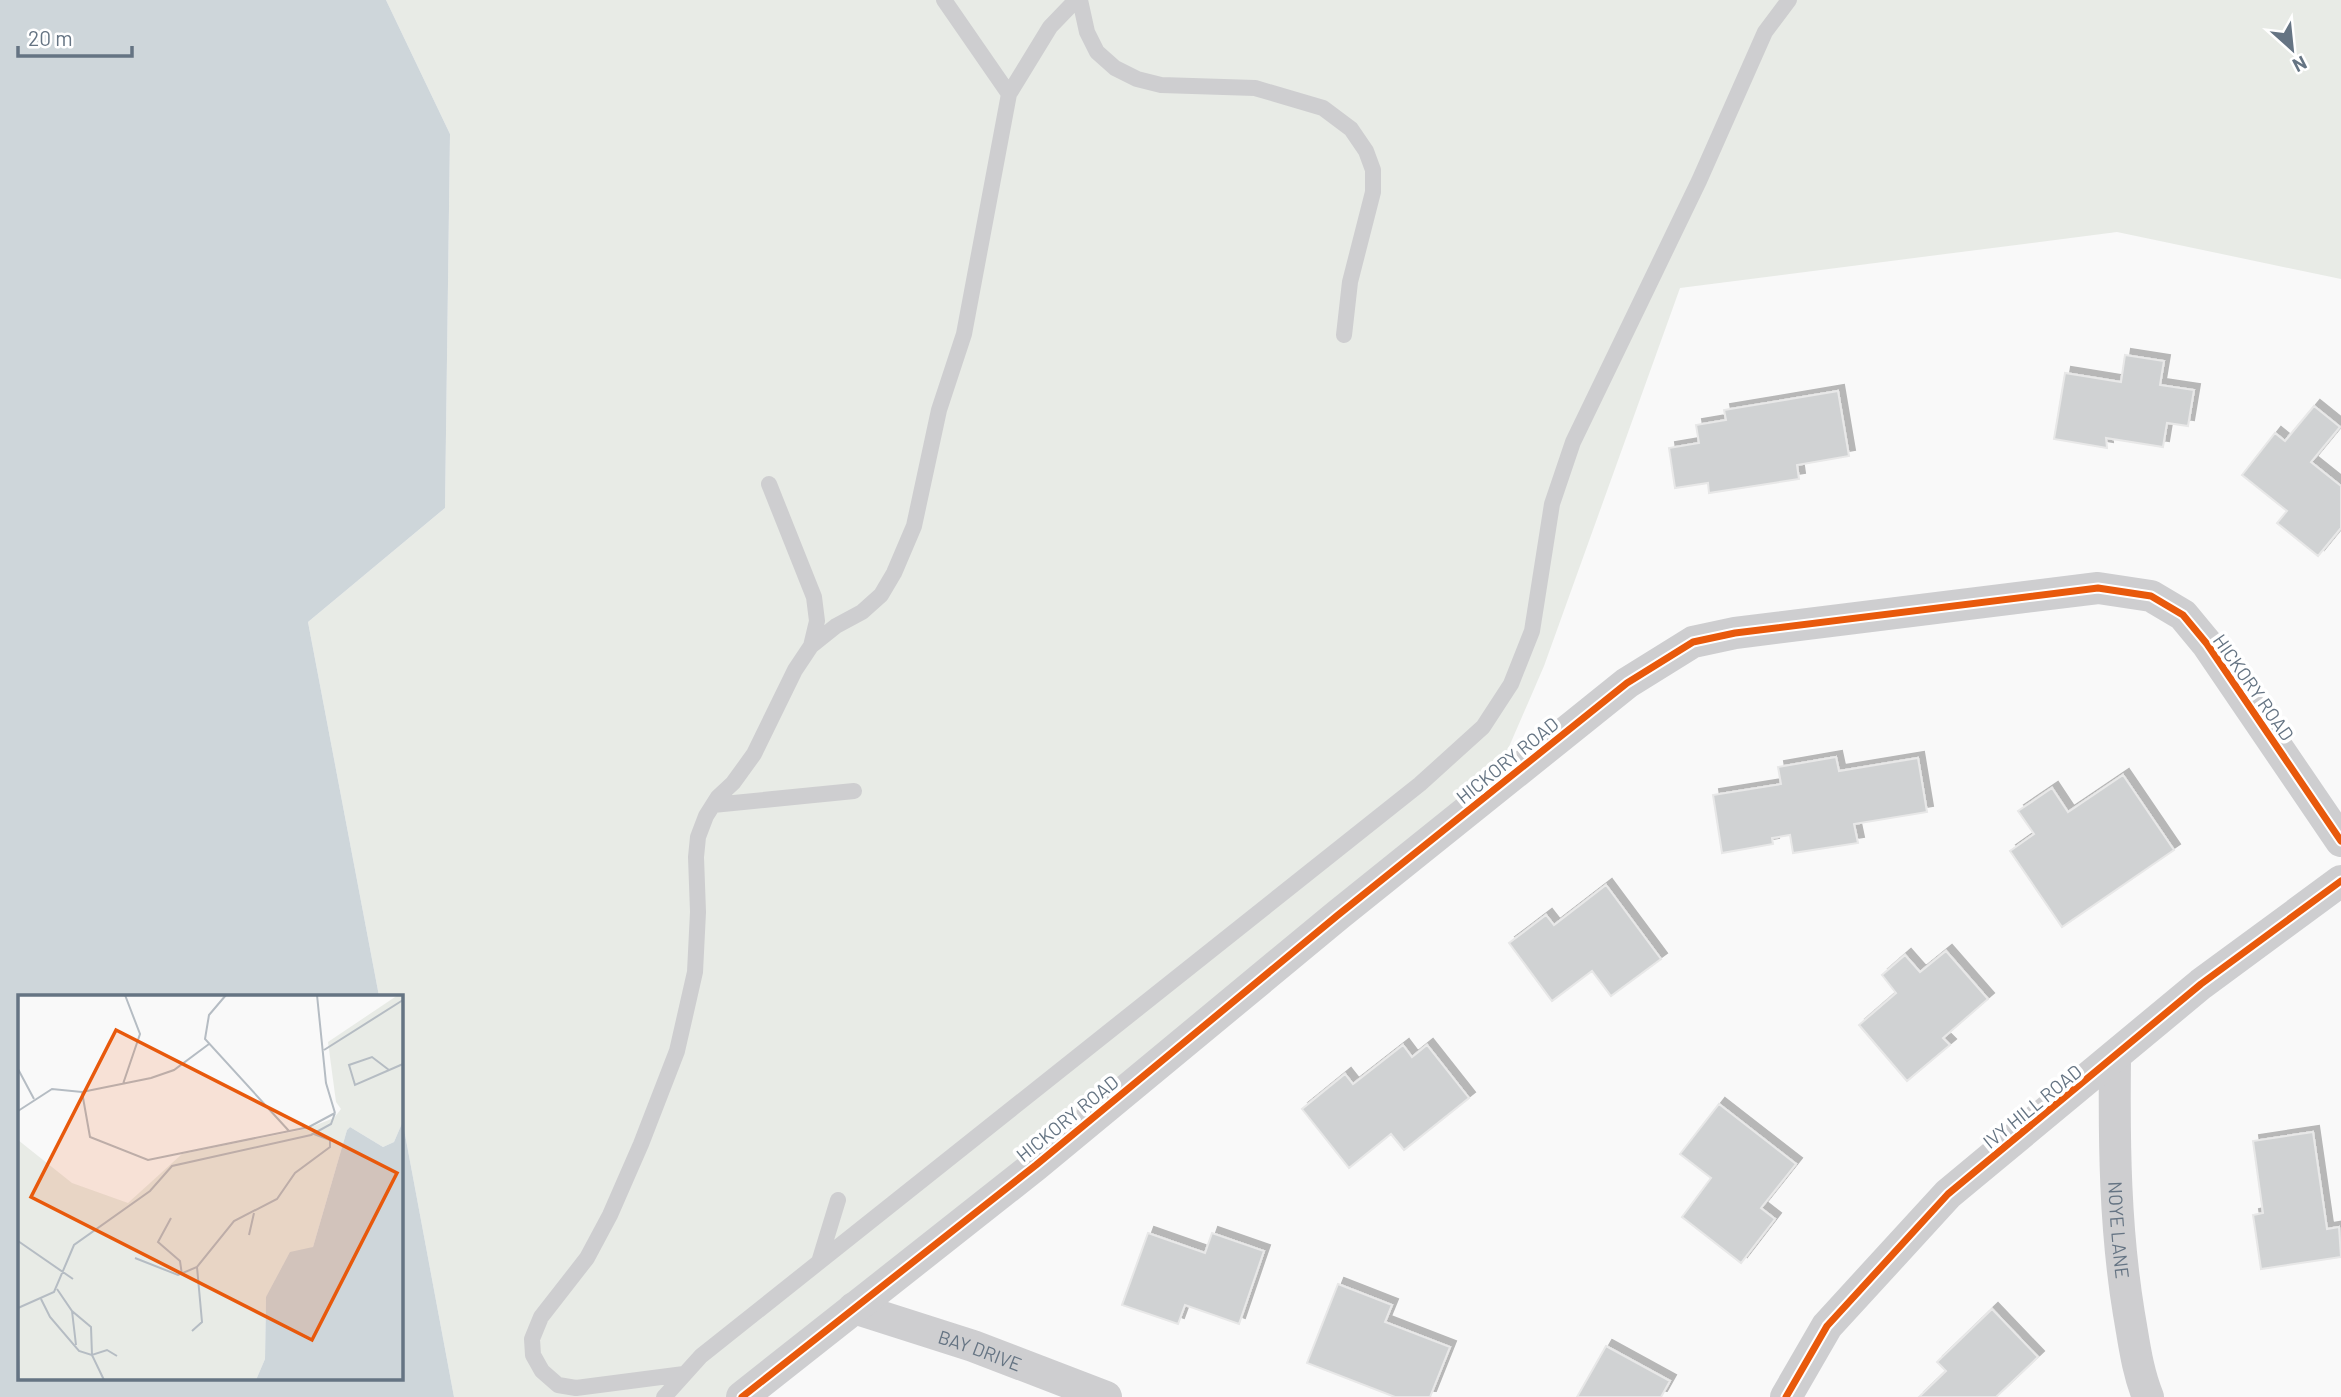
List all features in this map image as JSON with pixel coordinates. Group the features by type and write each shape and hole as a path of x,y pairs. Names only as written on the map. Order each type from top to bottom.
{"street":[{"name":"HICKORY ROAD","path":"742,1397 1036,1166 1339,915 1627,683 1693,642 1735,633 2098,588 2151,596 2183,615 2207,644 2341,841"},
{"name":"IVY HILL ROAD","path":"1786,1397 1827,1326 1948,1194 2201,984 2341,881"},
{"name":"NOYE LANE","path":"2115,1058 2114,1155 2120,1261 2140,1377 2148,1397"},
{"name":"BAY DRIVE","path":"854,1308 973,1346 1106,1397"}],"lane":[{"path":"944,0 1009,94"},
{"path":"684,1374 576,1388 558,1385 542,1371 533,1355 532,1339 541,1317 587,1258 610,1215 677,1051 695,972 698,837 713,806 754,754 795,670 811,646 836,626 862,612 881,595 894,573 914,526 939,410 964,334 1009,94 1050,27 1078,0 1087,32 1097,52 1115,68 1137,79 1161,85 1255,88 1323,108 1351,130 1366,151 1373,170 1373,192 1350,282 1344,335"},
{"path":"664,1397 701,1356 1409,793 1483,727 1511,684 1532,631 1552,504 1573,442 1693,193 1765,32 1789,0"},
{"path":"769,484 814,597 817,621 811,646"},
{"path":"713,806 854,790"},
{"path":"820,1262 838,1200"}],"shaded area":[{"path":"0,0 386,0 450,134 445,508 308,622 379,995 18,995 18,1380 402,1380 402,1118 454,1397 0,1397"},
{"path":"386,0 2341,0 2341,279 2117,232 1680,288 1544,666 1489,793 733,1397 454,1397 402,1118 402,995 379,995 308,622 445,508 450,134"}],"building":[{"path":"2125,355 2164,361 2160,385 2194,390 2188,426 2167,423 2163,447 2106,438 2107,448 2054,439 2065,373 2121,382"},
{"path":"1838,391 1849,456 1797,465 1799,479 1709,493 1708,483 1675,488 1669,448 1699,443 1696,425 1726,420 1724,410"},
{"path":"2314,406 2340,427 2311,462 2341,486 2341,528 2318,556 2277,523 2287,511 2242,475 2275,433 2285,441"},
{"path":"1836,757 1839,771 1918,758 1927,812 1854,824 1858,843 1793,853 1790,835 1772,838 1773,844 1722,853 1713,795 1781,784 1778,767"},
{"path":"2123,775 2174,850 2062,927 2010,851 2034,834 2018,811 2052,788 2068,812"},
{"path":"1606,885 1661,959 1611,996 1592,971 1552,1001 1509,943 1546,915 1554,925"},
{"path":"1946,951 1988,999 1943,1038 1950,1045 1907,1081 1859,1025 1896,993 1882,975 1905,955 1920,972"},
{"path":"1403,1045 1412,1057 1427,1045 1469,1098 1404,1150 1391,1134 1349,1168 1302,1109 1345,1074 1353,1084"},
{"path":"1719,1104 1796,1164 1761,1208 1775,1219 1741,1263 1682,1217 1711,1178 1680,1154"},
{"path":"2313,1132 2327,1229 2339,1227 2341,1257 2261,1269 2253,1215 2263,1213 2253,1141"},
{"path":"1148,1233 1205,1253 1212,1233 1264,1251 1239,1324 1185,1305 1178,1324 1122,1305"},
{"path":"1338,1284 1392,1305 1385,1322 1450,1347 1430,1397 1395,1397 1307,1363"},
{"path":"1992,1309 2038,1357 1996,1397 1919,1397 1946,1371 1937,1362"},
{"path":"1606,1346 1670,1381 1661,1397 1577,1397"}],"cycle path":[{"path":"742,1397 1036,1165 1338,915 1627,683 1693,642 1735,633 2098,588 2151,596 2183,615 2207,644 2341,841"},
{"path":"1786,1397 1827,1326 1948,1194 2201,984 2341,881"}]}
